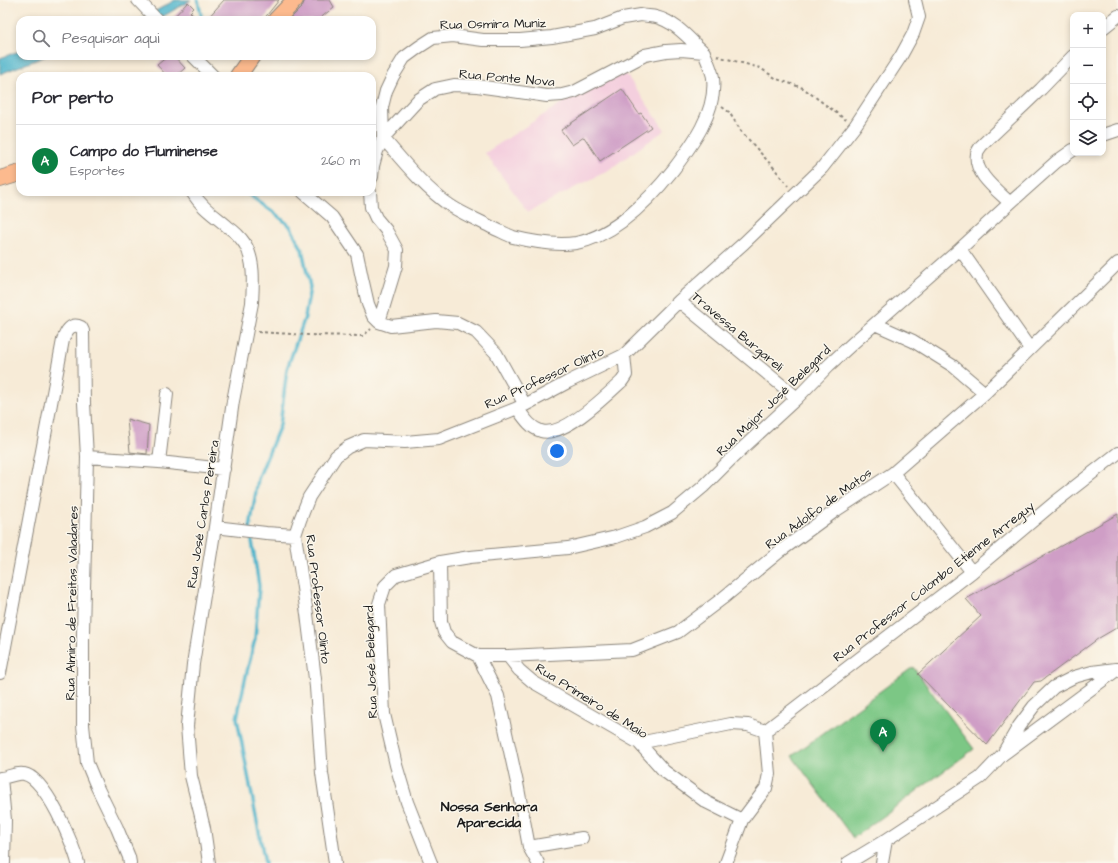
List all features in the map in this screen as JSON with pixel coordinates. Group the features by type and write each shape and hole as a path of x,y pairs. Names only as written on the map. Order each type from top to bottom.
{"main road":[{"path":"280,16 295,0"},
{"path":"241,72 249,60"},
{"path":"0,179 16,174"}],"street":[{"path":"138,0 153,16"},
{"name":"Rua Professor Olinto","path":"335,863 322,772 316,687 309,628 295,535 309,497 336,456 348,447 364,440 405,442 439,439 521,406 624,355 822,168 855,126 914,34 919,17 915,0"},
{"name":"Rua Osmira Muniz","path":"641,15 656,17 673,25 704,52 713,78 712,99 702,127 687,151 661,184 643,203 615,226 597,236 576,242 559,244 542,243 512,236 450,206 429,188 383,138 382,107 386,91 393,76 404,58 433,38 453,36 483,40 520,40 552,37 595,29 624,18 641,15"},
{"path":"1106,26 1118,16"},
{"name":"Rua Ponte Nova","path":"376,155 383,138 418,100 435,89 454,85 477,86 546,96 562,95 574,92 645,55 681,50 704,52"},
{"path":"1010,203 987,181 978,168 976,160 977,153 981,146 1070,59"},
{"path":"197,60 209,72"},
{"path":"1106,134 1118,130"},
{"name":"Rua Major José Belegard","path":"440,562 470,557 568,548 616,537 645,527 672,513 703,487 797,398 829,365 1056,162 1070,152"},
{"name":"Rua José Carlos Pereira","path":"195,196 205,208 236,234 245,244 250,257 253,274 252,303 233,401 224,469 193,664 187,726 191,776 204,828 209,863"},
{"path":"308,196 332,216 357,254 368,304 373,316 379,322 392,326 436,321 458,323 476,332 496,353 533,428 542,432 560,429 582,416 622,381 626,375 624,355"},
{"path":"370,196 371,207 376,218 386,230 397,250 396,266 379,322"},
{"path":"960,249 1030,349"},
{"name":"Rua Adolfo de Matos","path":"440,562 441,622 444,632 452,642 478,656 632,650 678,632 791,543 892,472 985,393 1118,263"},
{"name":"Travessa Burgareli","path":"680,301 797,398"},
{"path":"875,324 914,341 953,366 985,393"},
{"name":"Rua Almiro de Freitas Valadares","path":"0,673 63,340 67,331 73,326 78,325 83,329 84,403 88,457 83,633 83,725 87,763 97,788 117,828 130,863"},
{"path":"159,462 167,394"},
{"name":"Rua Professor Colombo Etienne Arreguy","path":"765,731 972,572 1054,503 1118,453"},
{"path":"88,457 159,462 224,469"},
{"path":"892,472 972,572"},
{"path":"215,527 295,535"},
{"name":"Rua José Belegard","path":"431,863 407,802 396,765 384,714 379,604 385,586 396,575 440,562"},
{"path":"478,656 498,696 518,783 529,847 538,863"},
{"name":"Rua Primeiro de Maio","path":"508,656 519,670 532,682 639,743 664,771 706,802 742,820"},
{"path":"1002,755 1019,726 1034,706 1054,687 1074,677 1092,672 1118,669"},
{"path":"848,863 886,840 980,778 1002,755 1118,669"},
{"path":"639,743 730,724 748,726 765,731 769,774 766,788 742,820 726,863"},
{"path":"4,863 5,820 0,778 17,774 25,774 32,777 42,786 59,815 78,863"},
{"path":"529,847 582,838"},
{"path":"882,863 886,840"}],"path":[{"path":"704,52 760,68 777,79 803,88 855,126"},
{"path":"712,99 729,112 741,131 774,168 794,195"},
{"path":"246,331 308,335 363,336 379,322"}],"shaded area":[{"path":"621,67 665,130 607,171 528,212 485,153 577,93"}],"green space":[{"path":"913,667 974,749 853,838 792,756"}],"water":[{"path":"175,0 191,0 164,16 146,16"},
{"path":"16,52 16,60 36,60 0,74 0,58"}],"building":[{"path":"224,0 279,0 266,16 210,16"},
{"path":"305,0 330,0 334,7 323,16 293,16 302,7"},
{"path":"188,2 194,8 190,12 194,16 175,16"},
{"path":"163,60 178,60 185,68 180,72 163,72 157,65"},
{"path":"622,89 639,114 641,113 651,127 600,161 584,137 572,145 561,130"},
{"path":"127,419 149,425 147,454 130,452"},
{"path":"1118,514 1118,627 1099,638 1041,681 1034,682 987,745 918,674 981,616 966,599"}],"waterway":[{"path":"198,0 201,16"},
{"path":"251,196 290,226 302,249 310,287 305,317 287,369 280,425 258,479 250,528 259,586 255,639 237,718 265,863"}],"place":[{"name":"Campo do Fluminense","path":"883,752"}],"district":[{"name":"Nossa Senhora Aparecida","path":"489,814"}]}
